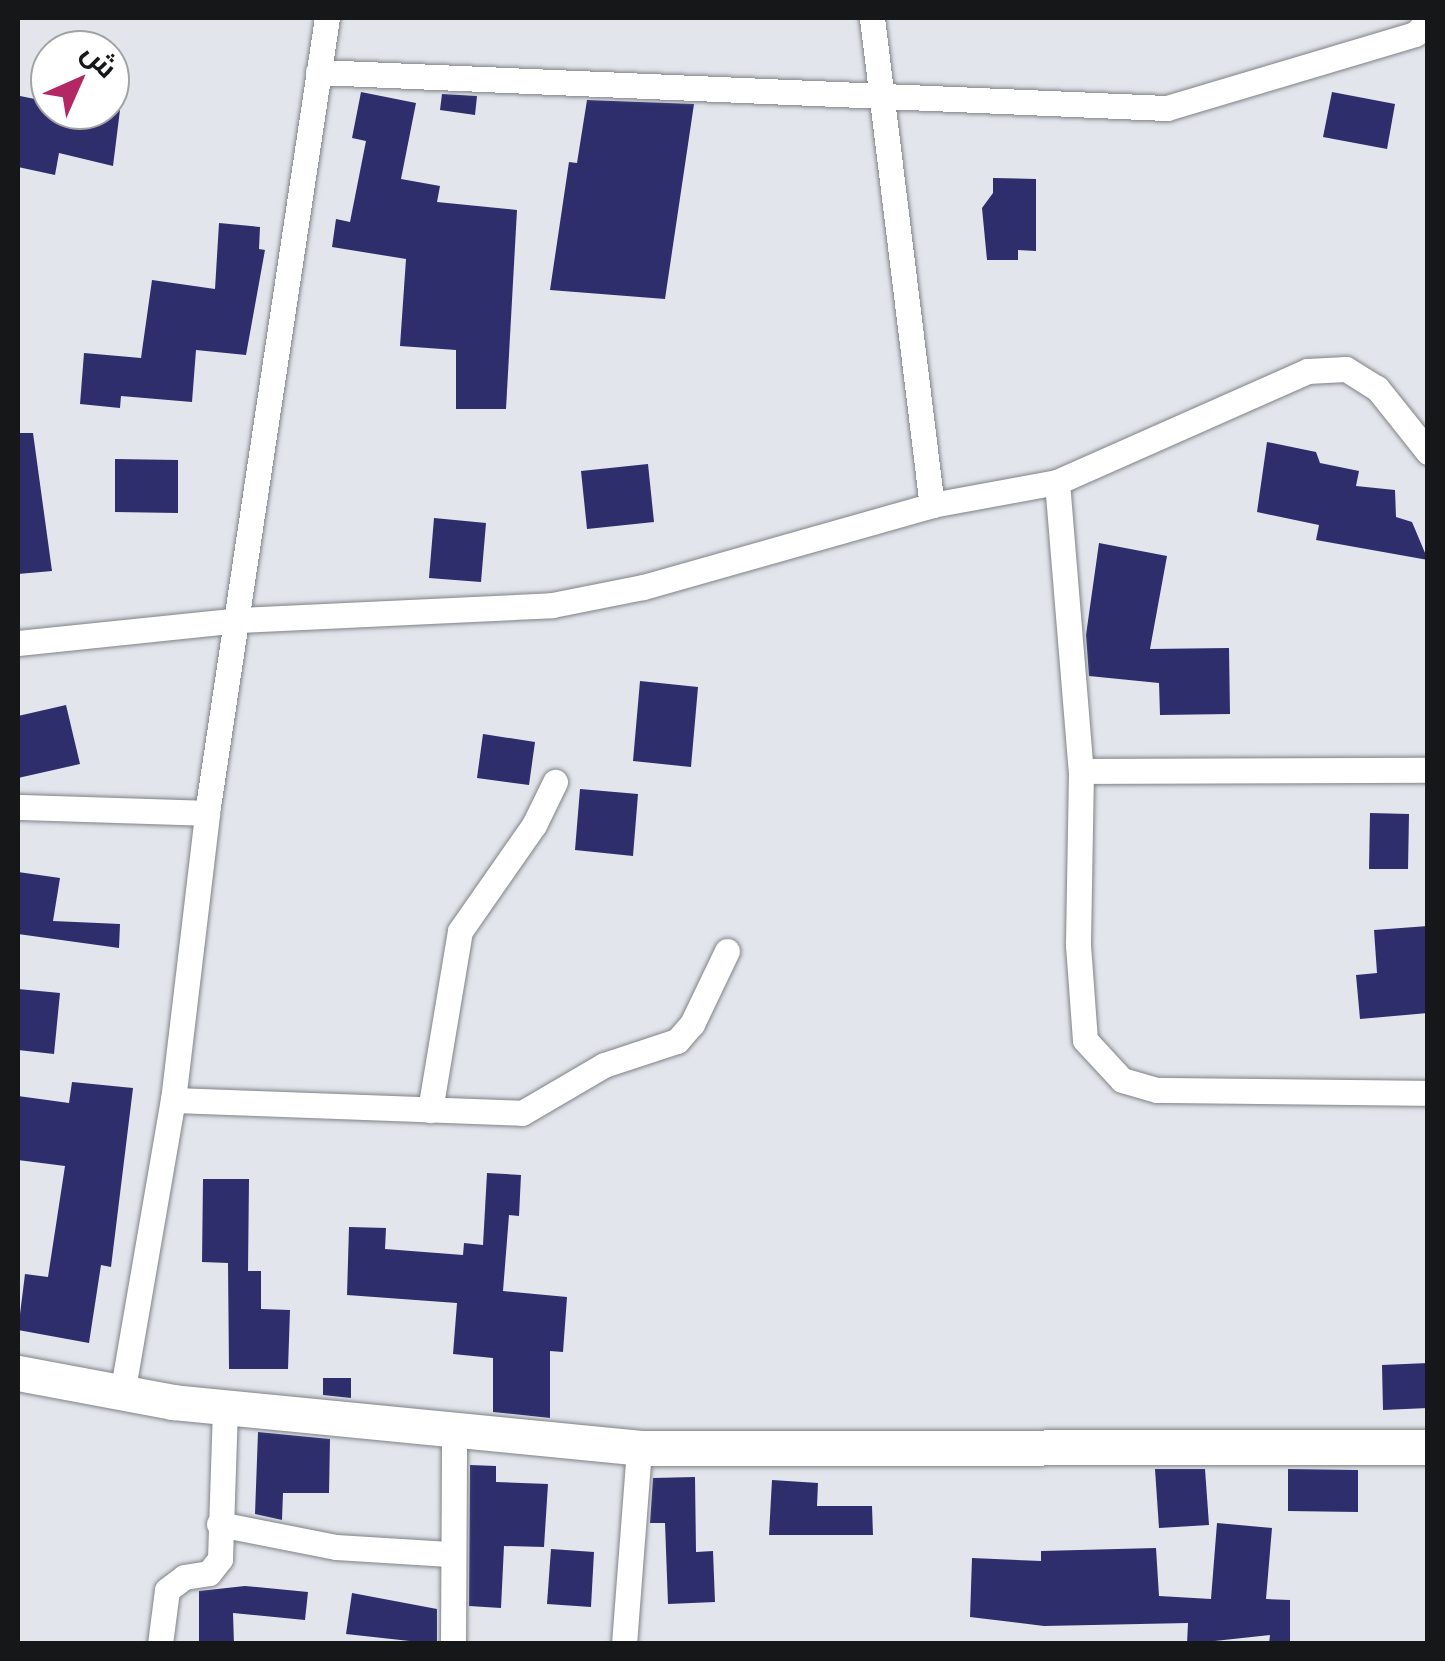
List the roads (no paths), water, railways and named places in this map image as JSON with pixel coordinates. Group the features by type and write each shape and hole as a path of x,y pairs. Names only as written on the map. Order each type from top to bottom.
{"street":[{"path":"122,1394 172,1100 207,813 327,18"},
{"path":"872,18 932,504"},
{"path":"318,72 1167,108 1415,34 1428,21"},
{"path":"18,643 239,620 493,611 599,598 932,504 1057,482 1306,371 1346,369 1377,388 1428,452"},
{"path":"1057,482 1081,771 1079,1011 1085,1040 1103,1064 1122,1080 1156,1090 1428,1094"},
{"path":"1081,771 1428,770"},
{"path":"430,1110 460,930 534,824 554,782"},
{"path":"18,807 207,813"},
{"path":"172,1100 522,1113 604,1065 667,1048 692,1024 727,950"},
{"path":"18,1373 122,1394 225,1408 639,1448 1428,1447"},
{"path":"160,1644 167,1590 173,1581 216,1568 225,1408"},
{"path":"453,1644 450,1554 454,1432"},
{"path":"624,1644 639,1448"},
{"path":"220,1524 336,1548 450,1554"}]}
